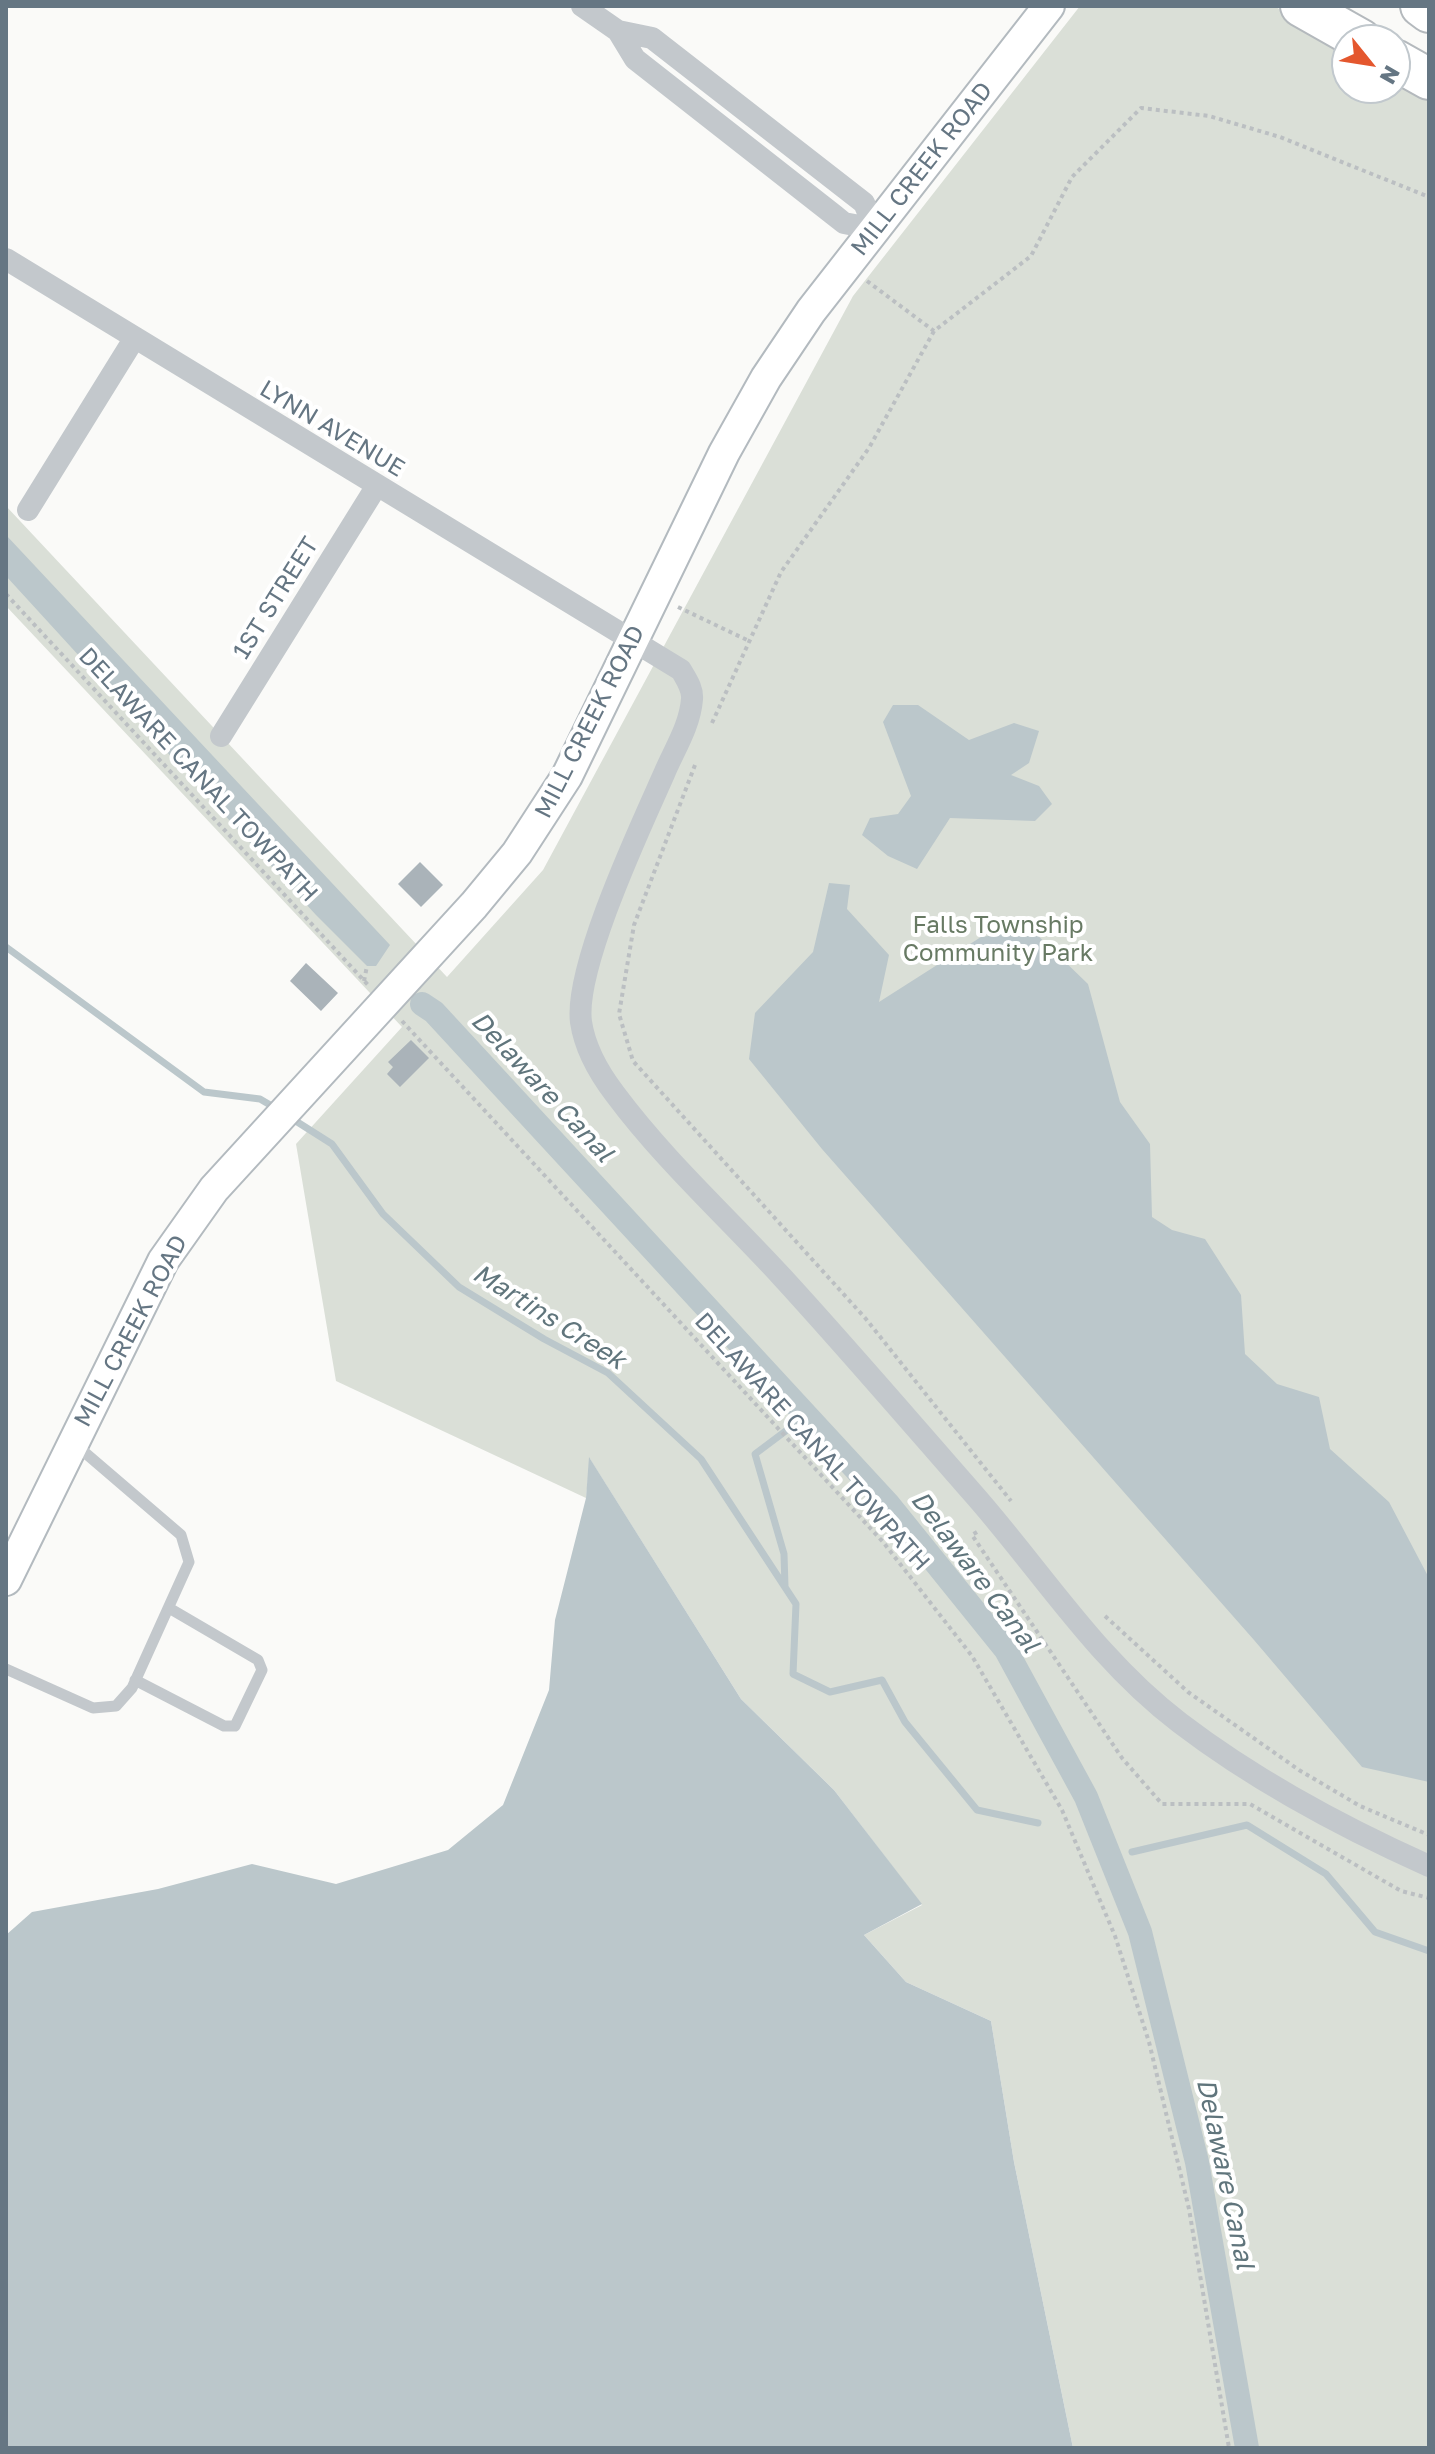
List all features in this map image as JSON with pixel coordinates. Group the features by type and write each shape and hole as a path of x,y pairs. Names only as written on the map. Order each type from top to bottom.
{"highway":[{"path":"1301,6 1333,24"},
{"path":"1421,6 1429,12"},
{"path":"1411,69 1429,79"}],"main road":[{"name":"MILL CREEK ROAD","path":"6,1580 163,1261 214,1189 517,853 567,776 744,416 811,311 1049,6"}],"street":[{"path":"582,6 618,31 635,59 844,223 875,229"},
{"name":"LYNN AVENUE","path":"6,259 681,670 692,690 692,702 683,732 633,845 586,975 580,1002 581,1024 602,1076 678,1168 781,1276 981,1502 1067,1613 1111,1660 1179,1723 1297,1800 1429,1866"},
{"path":"28,510 134,339"},
{"name":"1ST STREET","path":"221,736 376,487"}],"lane":[{"path":"6,1669 93,1708 116,1706 135,1680 189,1562 181,1535 73,1442"},
{"path":"135,1680 224,1726 235,1726 262,1670 258,1660 169,1608"}],"path":[{"path":"710,728 747,640 781,572 869,448 934,331 1031,256 1072,177 1141,108 1209,116 1280,137 1429,197"},
{"path":"846,266 934,331"},
{"name":"DELAWARE CANAL TOWPATH","path":"6,594 364,981 367,966"},
{"path":"655,595 747,640"},
{"path":"698,757 634,925 619,1014 633,1061 866,1319 1017,1510"},
{"name":"DELAWARE CANAL TOWPATH","path":"416,1022 408,1028 883,1542 972,1656 1062,1810 1115,1936 1149,2042 1189,2209 1229,2448"},
{"path":"1102,1613 1188,1692 1299,1770 1360,1806 1429,1835"}],"green space":[{"name":"Falls Township Community Park","path":"1080,6 1274,6 1331,39 1331,104 1411,104 1411,84 1429,95 1429,2448 1073,2448 1014,2162 991,2021 906,1982 864,1935 922,1905 834,1790 741,1699 590,1459 586,1498 336,1381 296,1144 402,1027 6,606 6,506 447,977 543,870 853,296"}],"shaded area":[{"path":"6,535 390,945 376,966 367,966 316,915 6,576"},
{"path":"893,705 918,705 969,740 1014,723 1039,731 1029,763 1011,775 1039,786 1052,804 1035,821 950,818 917,869 888,856 862,835 870,818 898,814 911,796 883,722"},
{"path":"829,883 850,885 847,909 889,955 879,1002 981,937 1032,930 1088,984 1120,1102 1150,1144 1152,1217 1172,1230 1205,1239 1241,1295 1245,1354 1277,1384 1319,1397 1330,1449 1389,1502 1429,1578 1429,1782 1362,1767 822,1149 749,1059 755,1013 813,952"},
{"path":"589,1457 741,1699 834,1790 922,1904 864,1935 906,1982 991,2021 1014,2162 1073,2448 6,2448 6,1935 32,1912 158,1889 252,1864 336,1884 448,1850 503,1805 549,1690 555,1620 586,1498"}],"building":[{"path":"420,862 443,885 421,907 398,884"},
{"path":"306,963 338,993 321,1011 290,981"},
{"path":"411,1040 429,1058 400,1087 387,1074 393,1067 388,1062"}],"waterway":[{"name":"Martins Creek","path":"6,947 204,1092 260,1099 277,1109"},
{"name":"Delaware Canal","path":"422,1004 434,1012 889,1505 1006,1650 1086,1797 1140,1932 1197,2162 1247,2448"},
{"name":"Martins Creek","path":"291,1118 332,1144 383,1214 459,1287 544,1339 608,1373 701,1459 796,1604 793,1674 830,1692 882,1680 905,1722 977,1810 1038,1823"},
{"path":"785,1587 784,1554 755,1454 807,1415"},
{"name":"Martins Creek","path":"1132,1852 1247,1825 1326,1874 1375,1932 1429,1951"}]}
